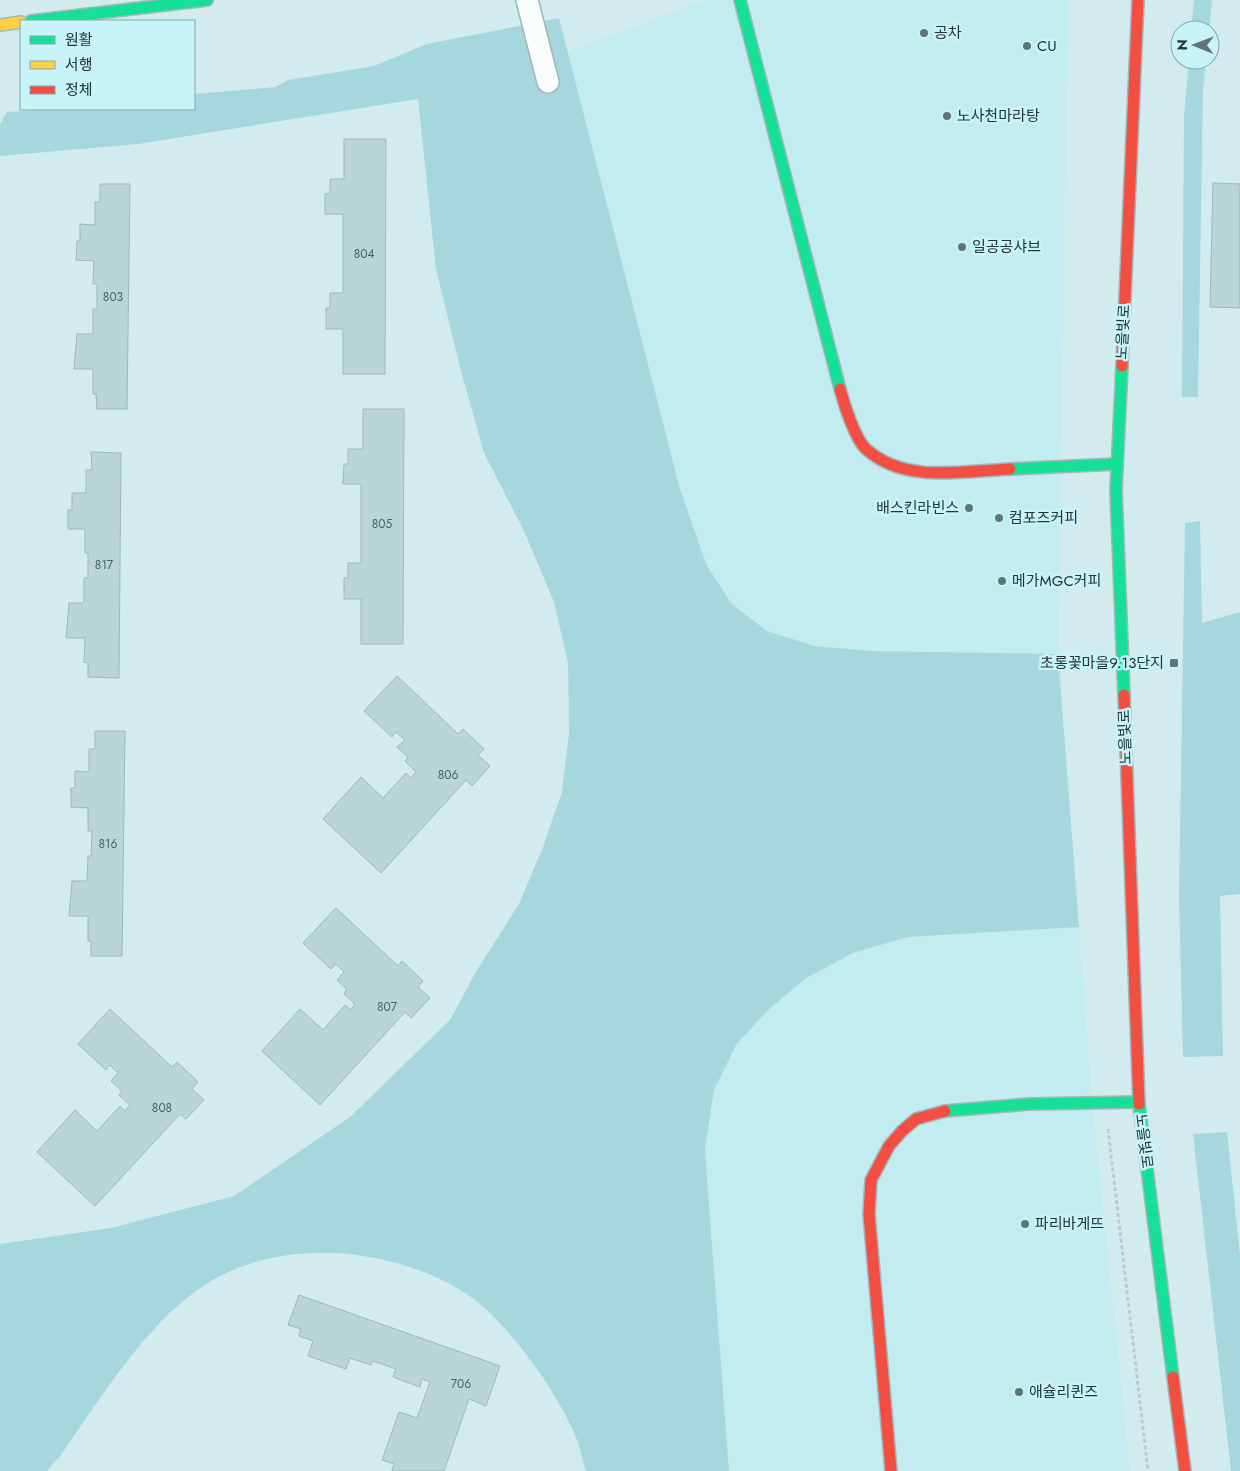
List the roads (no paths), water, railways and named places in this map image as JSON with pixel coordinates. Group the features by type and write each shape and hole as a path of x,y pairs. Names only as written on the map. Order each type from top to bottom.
{"street":[{"path":"39,20 207,0"},
{"path":"526,0 548,82"},
{"path":"740,0 846,411 865,448 896,468 928,473 1117,464"},
{"name":"노을빛로","path":"1138,0 1116,490 1139,1102 1185,1471"},
{"path":"0,25 20,22"},
{"path":"891,1471 869,1214 871,1182 883,1156 895,1140 916,1119 935,1114 981,1107 1139,1102"}],"place":[{"name":"공차","path":"924,33"},
{"name":"CU","path":"1027,46"},
{"name":"노사천마라탕","path":"947,116"},
{"name":"일공공샤브","path":"962,247"},
{"name":"배스킨라빈스","path":"969,508"},
{"name":"컴포즈커피","path":"999,518"},
{"name":"메가MGC커피","path":"1002,581"},
{"name":"초롱꽃마을9.13단지","path":"1174,663"},
{"name":"파리바게뜨","path":"1025,1224"},
{"name":"애슐리퀸즈","path":"1019,1392"}]}
